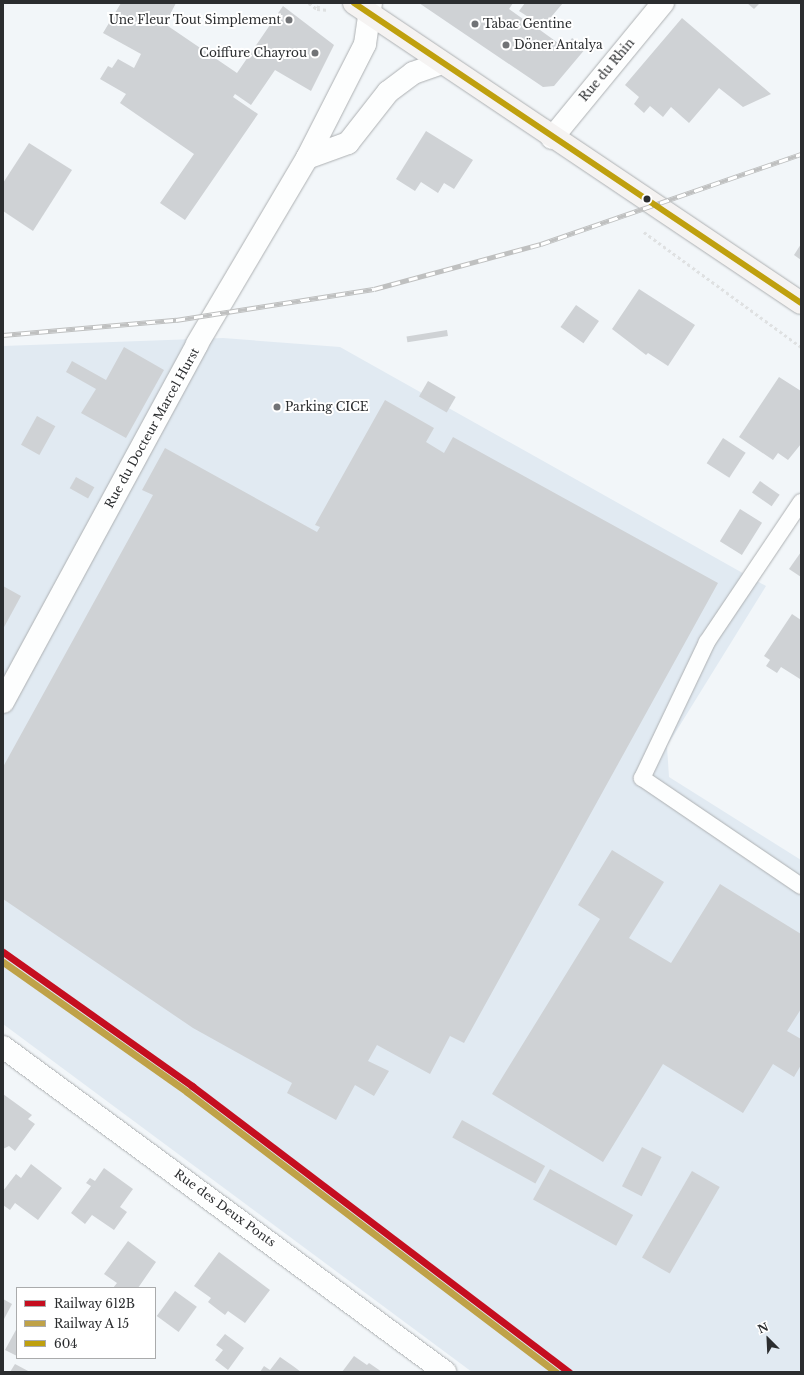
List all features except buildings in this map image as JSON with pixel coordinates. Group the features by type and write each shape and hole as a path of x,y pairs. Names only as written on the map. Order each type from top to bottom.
{"main road":[{"path":"365,6 442,64 801,303"}],"street":[{"name":"Rue du Rhin","path":"552,138 663,3"},
{"name":"Rue du Docteur Marcel Hurst","path":"3,702 197,344 308,158 365,44 365,6"},
{"path":"308,158 348,143 388,92 413,73 442,64"},
{"name":"Rue des Deux Ponts","path":"3,1047 445,1372"}],"lane":[{"path":"801,502 707,642 642,778 801,886"}],"path":[{"path":"310,3 317,9 321,3"},
{"path":"641,230 801,347"}],"shaded area":[{"path":"223,338 340,347 766,586 667,746 669,777 801,860 801,1372 472,1372 3,1024 3,346"}],"railway":[{"path":"3,335 176,320 374,289 541,244 801,154"}],"rail line":[{"name":"612B","path":"3,952 192,1086 569,1372"}],"transit line":[{"name":"604","path":"354,3 801,303"},
{"path":"3,962 187,1092 556,1372"}],"place":[{"name":"Une Fleur Tout Simplement","path":"289,20"},
{"name":"Tabac Gentine","path":"475,24"},
{"name":"Döner Antalya","path":"506,45"},
{"name":"Coiffure Chayrou","path":"315,53"},
{"name":"Parking CICE","path":"277,407"}]}
